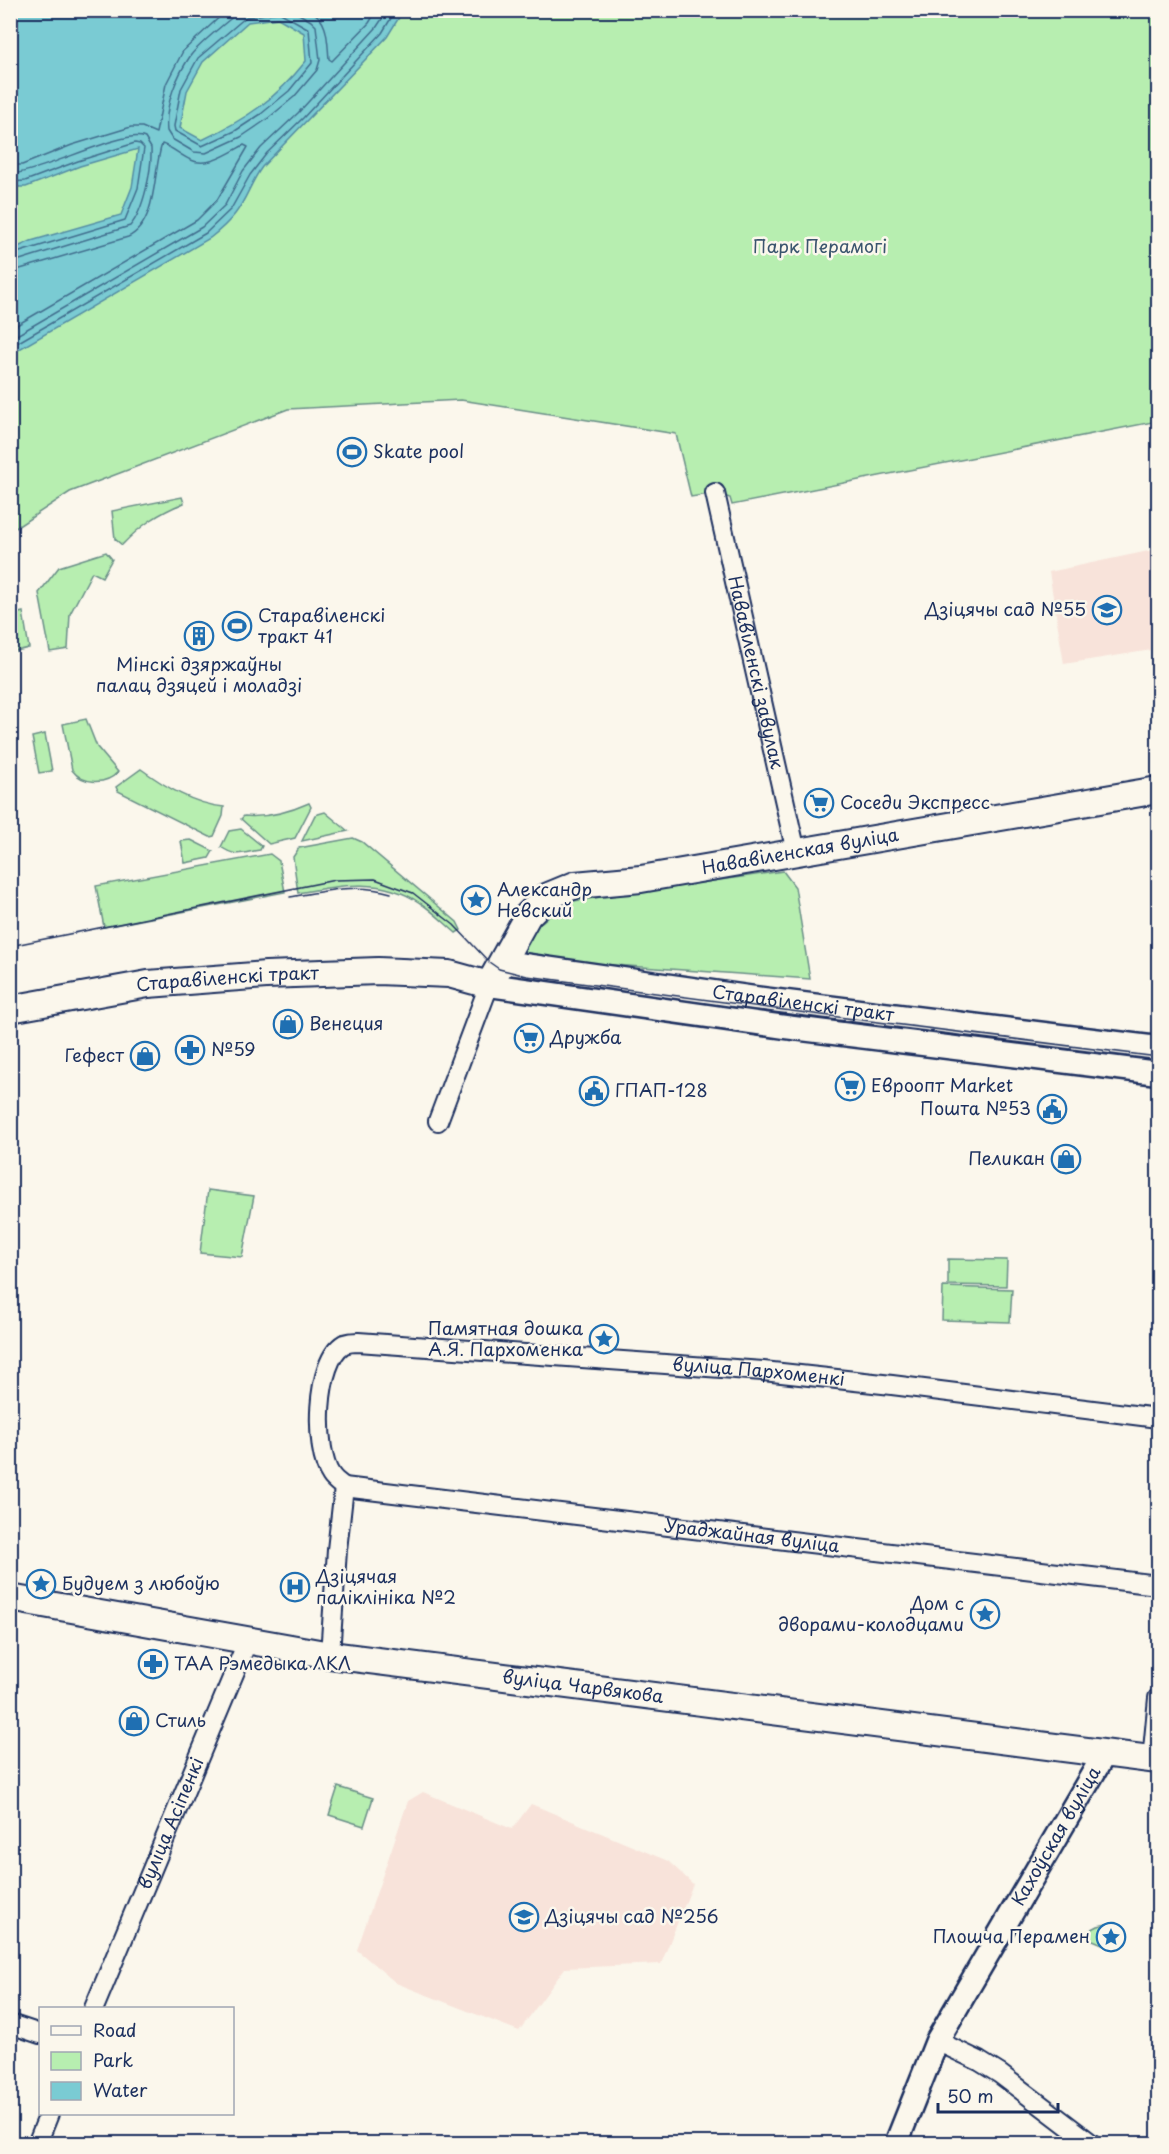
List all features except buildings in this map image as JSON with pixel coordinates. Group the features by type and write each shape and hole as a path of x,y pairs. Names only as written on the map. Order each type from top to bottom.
{"main road":[{"name":"Нававіленская вуліца","path":"489,985 528,915 546,897 575,885 641,879 1158,790"},
{"name":"Старавіленскі тракт","path":"448,974 480,963 503,962"},
{"name":"Старавіленскі тракт","path":"10,1009 160,983 378,970 448,974 489,985"},
{"name":"вуліца Чарвякова","path":"10,1598 330,1654 1155,1760"}],"street":[{"name":"Нававіленскі завулак","path":"715,493 796,852"},
{"name":"Старавіленскі тракт","path":"503,962 765,999 1158,1048"},
{"name":"Старавіленскі тракт","path":"489,985 767,1025 1158,1073"},
{"path":"438,1121 489,985"},
{"name":"вуліца Пархоменкі","path":"344,1488 331,1477 324,1462 319,1421 320,1391 334,1355 344,1344 358,1342 758,1371 892,1384 1158,1418"},
{"path":"330,1654 344,1488"},
{"name":"Ураджайная вуліца","path":"344,1488 1158,1585"},
{"name":"вуліца Асіпенкі","path":"94,2007 249,1640"},
{"path":"1155,1760 1158,1698"},
{"name":"Кахоўская вуліца","path":"896,2144 937,2041 1105,1753"},
{"path":"10,2024 39,2034"},
{"path":"937,2041 1000,2074 1092,2144"},
{"path":"37,2144 49,2115"}],"shaded area":[{"name":"Дзіцячы сад №55","path":"1158,549 1158,649 1064,664 1049,572"},
{"name":"Дзіцячы сад №256","path":"423,1792 512,1829 531,1804 668,1861 693,1884 661,1964 565,1968 519,2031 396,1983 357,1950 408,1801"}],"green space":[{"name":"Парк Перамогі","path":"11,11 1158,11 1158,421 732,505 730,498 715,493 691,497 676,434 461,400 288,409 70,492 11,531"},
{"path":"182,497 184,503 151,520 122,545 115,539 112,511"},
{"path":"106,552 112,559 102,577 92,572 70,614 68,649 50,652 39,593 59,567"},
{"path":"23,612 29,648 16,651 11,615"},
{"path":"86,719 97,747 118,772 101,781 88,781 72,770 63,724"},
{"path":"45,734 52,771 39,773 32,737"},
{"path":"141,769 180,794 224,807 223,816 214,836 210,837 118,791 116,787"},
{"path":"309,803 311,807 295,838 269,844 241,819 244,816 278,814"},
{"path":"325,812 348,831 302,841 315,815"},
{"path":"241,829 262,846 260,850 235,854 221,847 229,831"},
{"path":"353,838 362,842 457,922 461,930 456,933 425,906 391,889 361,885 298,893 293,857 299,848"},
{"path":"191,840 213,851 209,858 185,863 181,841"},
{"path":"270,854 279,861 285,892 104,927 96,886"},
{"path":"783,871 795,887 810,979 544,960 523,953 537,926 566,902"},
{"path":"208,1190 254,1196 242,1257 200,1253"},
{"path":"948,1259 1007,1260 1006,1286 948,1285"},
{"path":"943,1287 1012,1289 1010,1322 942,1320"},
{"path":"338,1787 373,1798 364,1826 329,1815"},
{"path":"1116,1922 1107,1946 1081,1935 1098,1926"}],"water":[{"path":"11,10 403,10 387,37 262,167 239,209 220,230 11,354 11,250 31,241 121,215 132,187 138,149 80,166 26,187 11,187","holes":["278,18 304,33 306,61 271,98 246,116 202,140 180,128 187,91 203,62 248,22"]}],"tram line":[{"path":"10,946 335,880 375,879 413,893 454,925 489,962 499,969 527,976 1158,1057"},
{"path":"290,897 353,888 391,893"}],"place":[{"name":"Skate pool","path":"352,452"},
{"name":"Дзіцячы сад №55","path":"1107,610"},
{"name":"Старавіленскі тракт 41","path":"237,626"},
{"name":"Мінскі дзяржаўны палац дзяцей і моладзі","path":"199,636"},
{"name":"Соседи Экспресс","path":"819,803"},
{"name":"Александр Невский","path":"476,900"},
{"name":"Венеция","path":"288,1024"},
{"name":"Дружба","path":"529,1038"},
{"name":"№59","path":"190,1050"},
{"name":"Гефест","path":"145,1056"},
{"name":"Евроопт Market","path":"850,1086"},
{"name":"ГПАП-128","path":"594,1091"},
{"name":"Пошта №53","path":"1052,1109"},
{"name":"Пеликан","path":"1066,1159"},
{"name":"Памятная дошка А.Я. Пархоменка","path":"604,1339"},
{"name":"Будуем з любоўю","path":"41,1584"},
{"name":"Дзіцячая паліклініка №2","path":"295,1587"},
{"name":"Дом с дворами-колодцами","path":"985,1614"},
{"name":"ТАА Рэмедыка ЛКЛ","path":"153,1664"},
{"name":"Стиль","path":"134,1721"},
{"name":"Дзіцячы сад №256","path":"524,1917"},
{"name":"Плошча Перамен","path":"1111,1937"}]}
